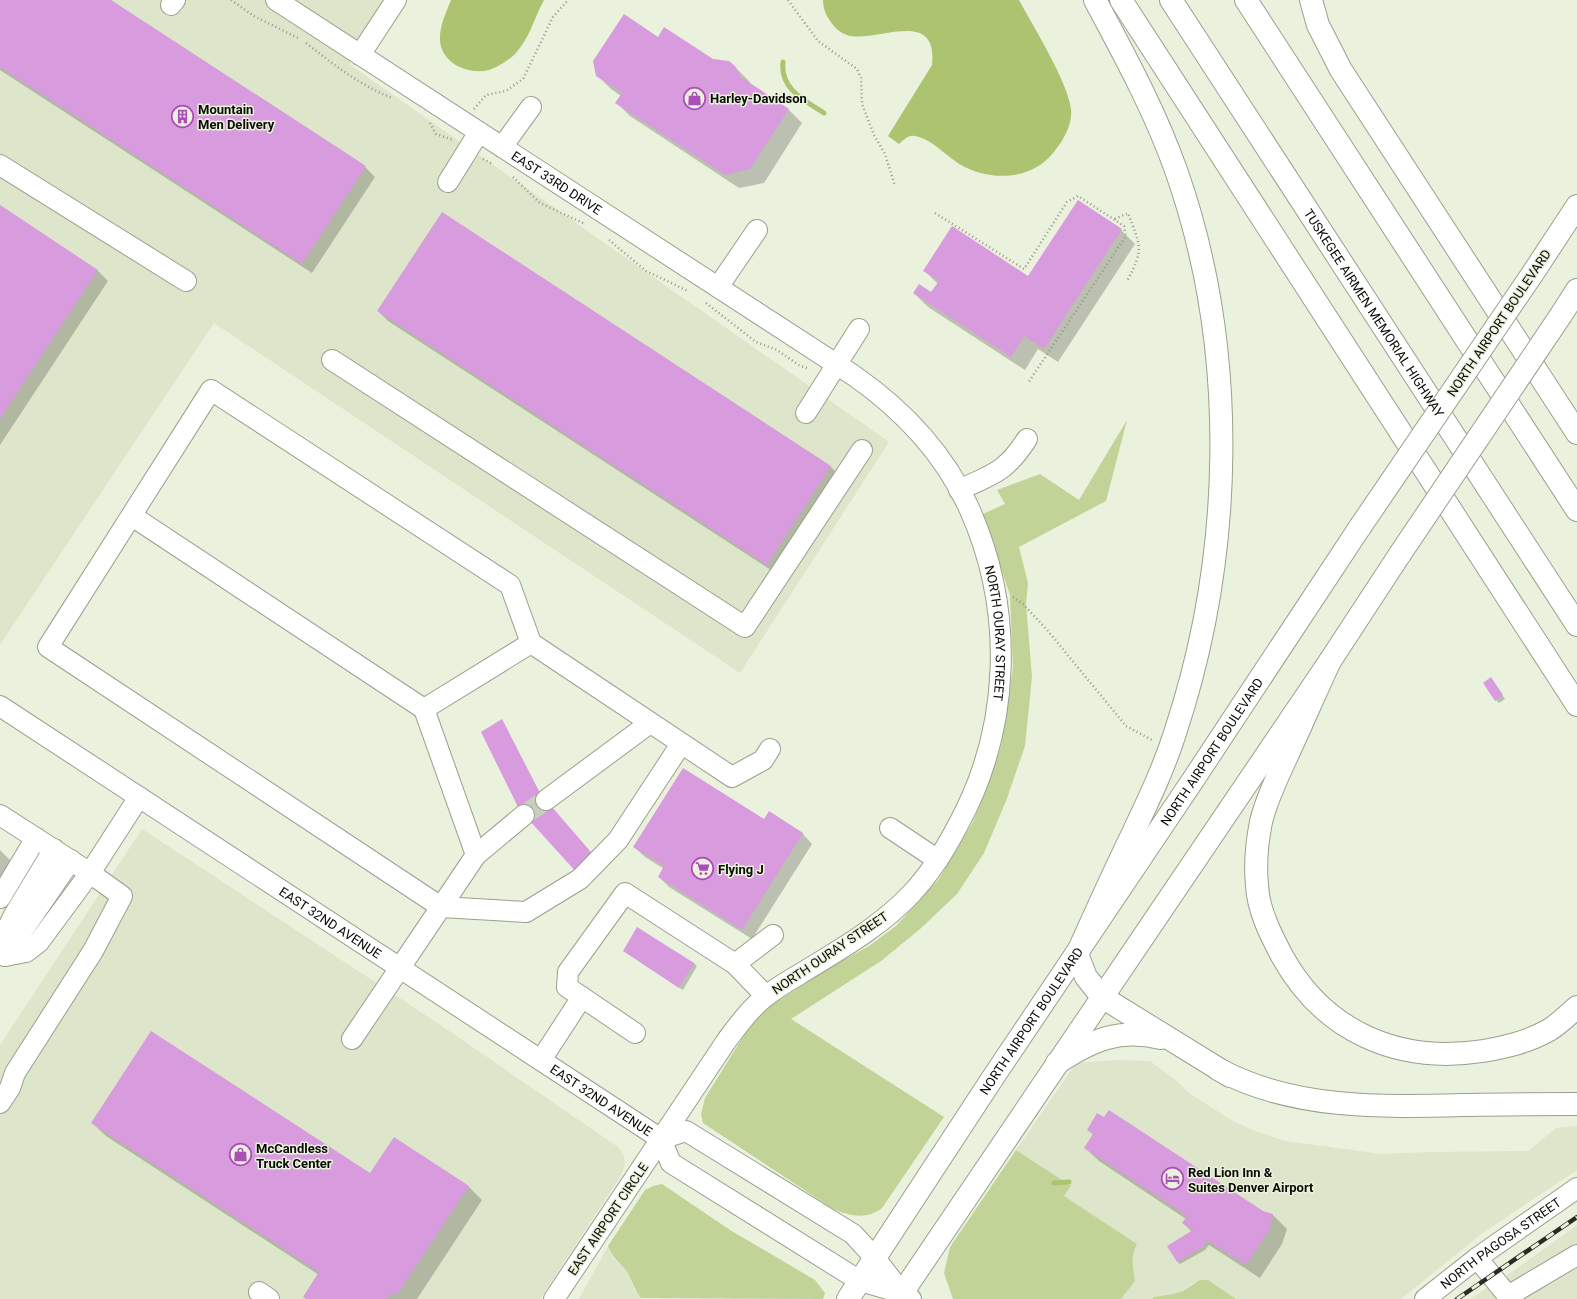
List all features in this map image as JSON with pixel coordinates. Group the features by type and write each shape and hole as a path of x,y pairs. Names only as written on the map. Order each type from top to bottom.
{"main road":[{"path":"1096,0 1155,120 1177,173 1189,212 1207,292 1216,352 1221,414 1221,461 1217,529 1210,594 1205,623 1182,710 1160,774 1077,954 1086,977 1102,997 1230,1076"},
{"path":"1121,0 1577,705"},
{"name":"TUSKEGEE AIRMEN MEMORIAL HIGHWAY","path":"1171,0 1577,625"},
{"path":"1246,0 1577,510"},
{"path":"1311,0 1318,24 1341,70 1577,433"},
{"name":"NORTH AIRPORT BOULEVARD","path":"848,1299 988,1085 1077,954 1360,527 1577,206"},
{"path":"904,1297 1057,1063 1330,661 1577,290"},
{"path":"1330,661 1272,790 1261,822 1257,885 1260,903 1275,942 1293,976 1304,990 1326,1011 1360,1035 1384,1045 1431,1054 1465,1054 1520,1043 1550,1029 1577,1007"},
{"path":"1057,1063 1080,1048 1098,1040 1123,1034 1142,1034 1163,1038 1230,1076 1266,1089 1296,1096 1358,1104 1408,1106 1577,1104"}],"street":[{"name":"EAST 33RD DRIVE","path":"276,0 472,128 500,156 718,287 832,372"},
{"path":"360,55 396,0"},
{"path":"500,156 531,107"},
{"path":"448,182 468,150 472,128"},
{"path":"0,165 186,281"},
{"path":"718,287 757,230"},
{"path":"806,413 859,329"},
{"path":"332,360 745,626 862,450"},
{"name":"NORTH OURAY STREET","path":"662,1138 747,1013 766,996 872,928 912,893 938,860 966,811 982,773 994,731 1000,691 1001,647 996,598 982,544 969,507 930,446 902,414 871,387 832,372"},
{"path":"681,744 618,840 580,879 526,912 441,907 48,647 211,390 510,585 531,643 732,777 763,760 770,749"},
{"path":"959,490 1002,470 1016,456 1027,439"},
{"path":"132,516 424,709 476,855"},
{"path":"424,709 531,643"},
{"name":"EAST 32ND AVENUE","path":"0,706 662,1138 671,1163 860,1281 904,1297"},
{"path":"546,800 650,723"},
{"path":"2,956 26,952 39,942 90,873 139,797"},
{"path":"0,815 71,860 122,896 93,951 15,1073 10,1088 0,1103"},
{"path":"352,1039 476,855 524,815"},
{"path":"890,828 938,860"},
{"path":"0,898 36,838"},
{"path":"2,956 7,929 10,922 54,849"},
{"path":"2,956 71,860"},
{"path":"635,1033 567,987 568,972 625,893 735,964 766,996"},
{"path":"735,964 773,935"},
{"path":"541,1060 582,997"},
{"name":"EAST 32ND AVENUE","path":"662,1138 686,1131 853,1234 875,1258 904,1297"},
{"name":"EAST AIRPORT CIRCLE","path":"554,1299 662,1138"},
{"name":"NORTH PAGOSA STREET","path":"1425,1299 1477,1258 1577,1188"},
{"path":"1477,1258 1508,1296 1577,1255"}],"path":[{"path":"231,0 254,16 303,40 339,70 369,89 394,99"},
{"path":"472,128 486,95 506,91 523,79 553,17 568,0"},
{"path":"788,0 818,40 857,69 861,78 862,104 874,136 885,154 895,186"},
{"path":"426,118 436,134 450,138 485,161 500,156"},
{"path":"509,173 540,203 592,227"},
{"path":"935,213 1024,270 1067,202 1078,196 1124,226 1126,236 1028,383"},
{"path":"1115,220 1128,213 1140,247 1137,263 1128,281"},
{"path":"604,235 646,271 691,292"},
{"path":"703,300 756,342 777,350 800,366 814,370 832,372"},
{"path":"1010,595 1023,604 1048,631 1126,726 1156,742"}],"shaded area":[{"path":"0,0 400,0 349,64 889,442 740,673 214,323 0,645"},
{"path":"451,0 544,0 528,35 515,54 507,61 489,70 473,71 451,62 442,49 440,36 443,20"},
{"path":"823,0 1019,0 1057,69 1068,97 1071,109 1069,127 1060,144 1044,162 1033,169 1009,176 997,176 984,174 961,165 933,144 915,136 906,138 899,144 888,136 932,65 931,48 926,37 917,32 905,31 863,36 846,35 837,29 829,19 823,4"},
{"path":"1127,420 1106,501 1019,547 1028,583 1026,604 1032,677 1025,746 1006,801 984,853 957,894 920,929 881,961 791,1019 944,1117 882,1208 870,1214 858,1216 833,1209 703,1123 701,1114 705,1098 746,1032 759,1016 773,1004 829,968 869,946 896,926 939,879 973,822 987,788 1001,746 1013,668 1010,595 983,514 1005,504 997,490 1040,474 1079,500"},
{"path":"142,829 439,1024 618,1147 624,1156 625,1165 619,1179 540,1299 0,1299 0,1045"},
{"path":"1117,1060 1150,1061 1176,1080 1189,1093 1233,1121 1255,1131 1285,1141 1382,1154 1528,1151 1556,1128 1577,1126 1577,1170 1484,1232 1401,1299 1236,1299 1208,1280 1191,1284 1183,1291 1154,1297 1152,1299 1121,1299 1135,1281 1132,1262 1133,1252 1137,1244 1064,1196 1071,1187 1016,1150 1076,1063"},
{"path":"1016,1150 1071,1186 1064,1196 1137,1244 1133,1253 1135,1281 1121,1299 953,1299 944,1273 950,1247"},
{"path":"662,1184 730,1230 815,1280 825,1293 823,1299 641,1298 629,1275 613,1256 608,1246 645,1190"},
{"path":"1577,1225 1577,1299 1470,1299 1513,1271"},
{"path":"608,1246 613,1258 624,1268 631,1279 634,1290 642,1299 579,1299"},
{"path":"1200,1280 1208,1280 1236,1299 1152,1299 1154,1297 1183,1291"}],"building":[{"name":"Mountain Men Delivery","path":"0,0 111,0 366,166 302,264 0,67"},
{"name":"Harley-Davidson","path":"624,14 658,37 664,27 713,59 729,61 735,66 741,77 789,109 750,169 725,175 615,103 622,93 596,76 593,61"},
{"path":"1078,200 1122,229 1044,349 1024,336 1011,357 913,293 919,284 931,292 939,281 923,271 952,226 1028,276"},
{"path":"0,205 98,270 0,419"},
{"path":"442,212 831,466 767,565 377,311"},
{"path":"1491,677 1503,695 1495,701 1483,683"},
{"path":"502,719 540,793 596,858 578,874 519,809 481,732"},
{"path":"683,768 764,819 769,811 803,833 742,930 658,877 664,866 633,847"},
{"path":"637,927 694,963 679,988 623,951"},
{"name":"McCandless Truck Center","path":"151,1031 370,1173 394,1137 469,1186 397,1295 392,1292 388,1299 306,1299 303,1297 319,1272 91,1123"},
{"name":"Red Lion Inn & Suites Denver Airport","path":"1109,1110 1263,1211 1273,1214 1269,1230 1246,1265 1207,1240 1203,1247 1177,1262 1167,1246 1193,1230 1182,1223 1187,1216 1084,1148 1093,1134 1087,1130 1097,1113 1104,1117"}],"waterway":[{"path":"783,62 785,80 789,87 801,98 824,113"},
{"path":"1054,1183 1069,1182"}],"tunnel":[{"path":"524,815 546,800"}],"railway":[{"path":"1457,1299 1577,1217"}],"place":[{"name":"Harley-Davidson","path":"695,98"},
{"name":"Mountain Men Delivery","path":"183,116"},
{"name":"Flying J","path":"702,869"},
{"name":"McCandless Truck Center","path":"241,1155"},
{"name":"Red Lion Inn & Suites Denver Airport","path":"1173,1179"}]}
